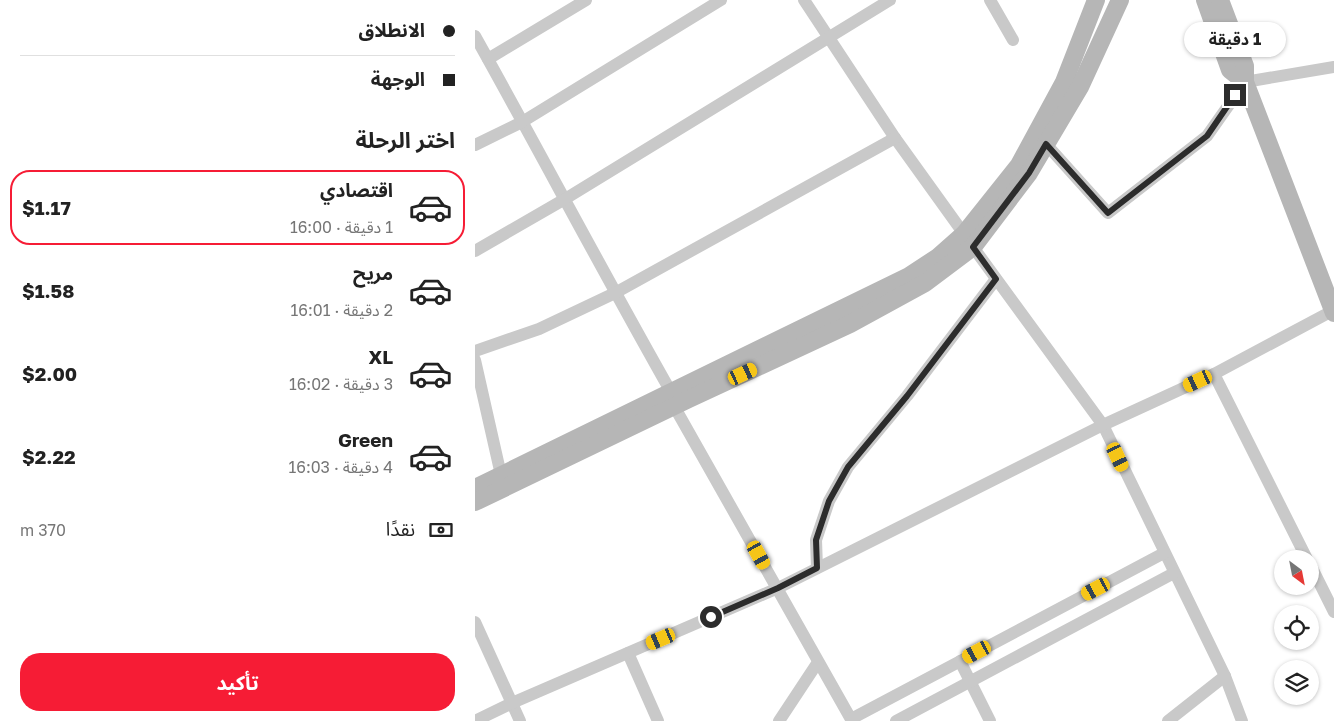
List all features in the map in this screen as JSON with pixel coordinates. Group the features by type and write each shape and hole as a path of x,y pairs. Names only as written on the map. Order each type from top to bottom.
{"main road":[{"path":"968,240 1019,165 1065,82 1096,0"},
{"path":"475,502 909,276 968,240 1029,173 1081,87 1120,0"},
{"path":"1205,0 1230,70 1245,82"},
{"path":"1220,0 1245,66 1245,82 1334,311"},
{"path":"475,488 673,399"}],"street":[{"path":"488,59 586,0"},
{"path":"475,145 522,122 721,0"},
{"path":"804,0 895,138 1103,425 1225,676 1242,721"},
{"path":"475,251 565,199 890,0"},
{"path":"990,0 1013,40"},
{"path":"475,36 851,720 1164,553"},
{"path":"1046,144 1108,213 1207,136 1245,82 1334,67"},
{"path":"475,351 539,329 615,293 895,138"},
{"path":"817,568 816,540 829,501 848,467 907,396 996,279"},
{"path":"475,720 778,588 1103,425 1214,374 1334,311"},
{"path":"475,360 501,475"},
{"path":"1214,374 1302,550"},
{"path":"897,721 1174,573"},
{"path":"1319,582 1334,612"},
{"path":"475,622 520,721"},
{"path":"628,653 658,721"},
{"path":"960,661 990,721"},
{"path":"779,721 818,662"},
{"path":"1168,721 1225,676"}],"route":[{"path":"711,617 778,588 817,568 816,540 829,501 848,467 907,396 996,279 973,247 1029,173 1046,144 1108,213 1207,136 1235,95"}]}
